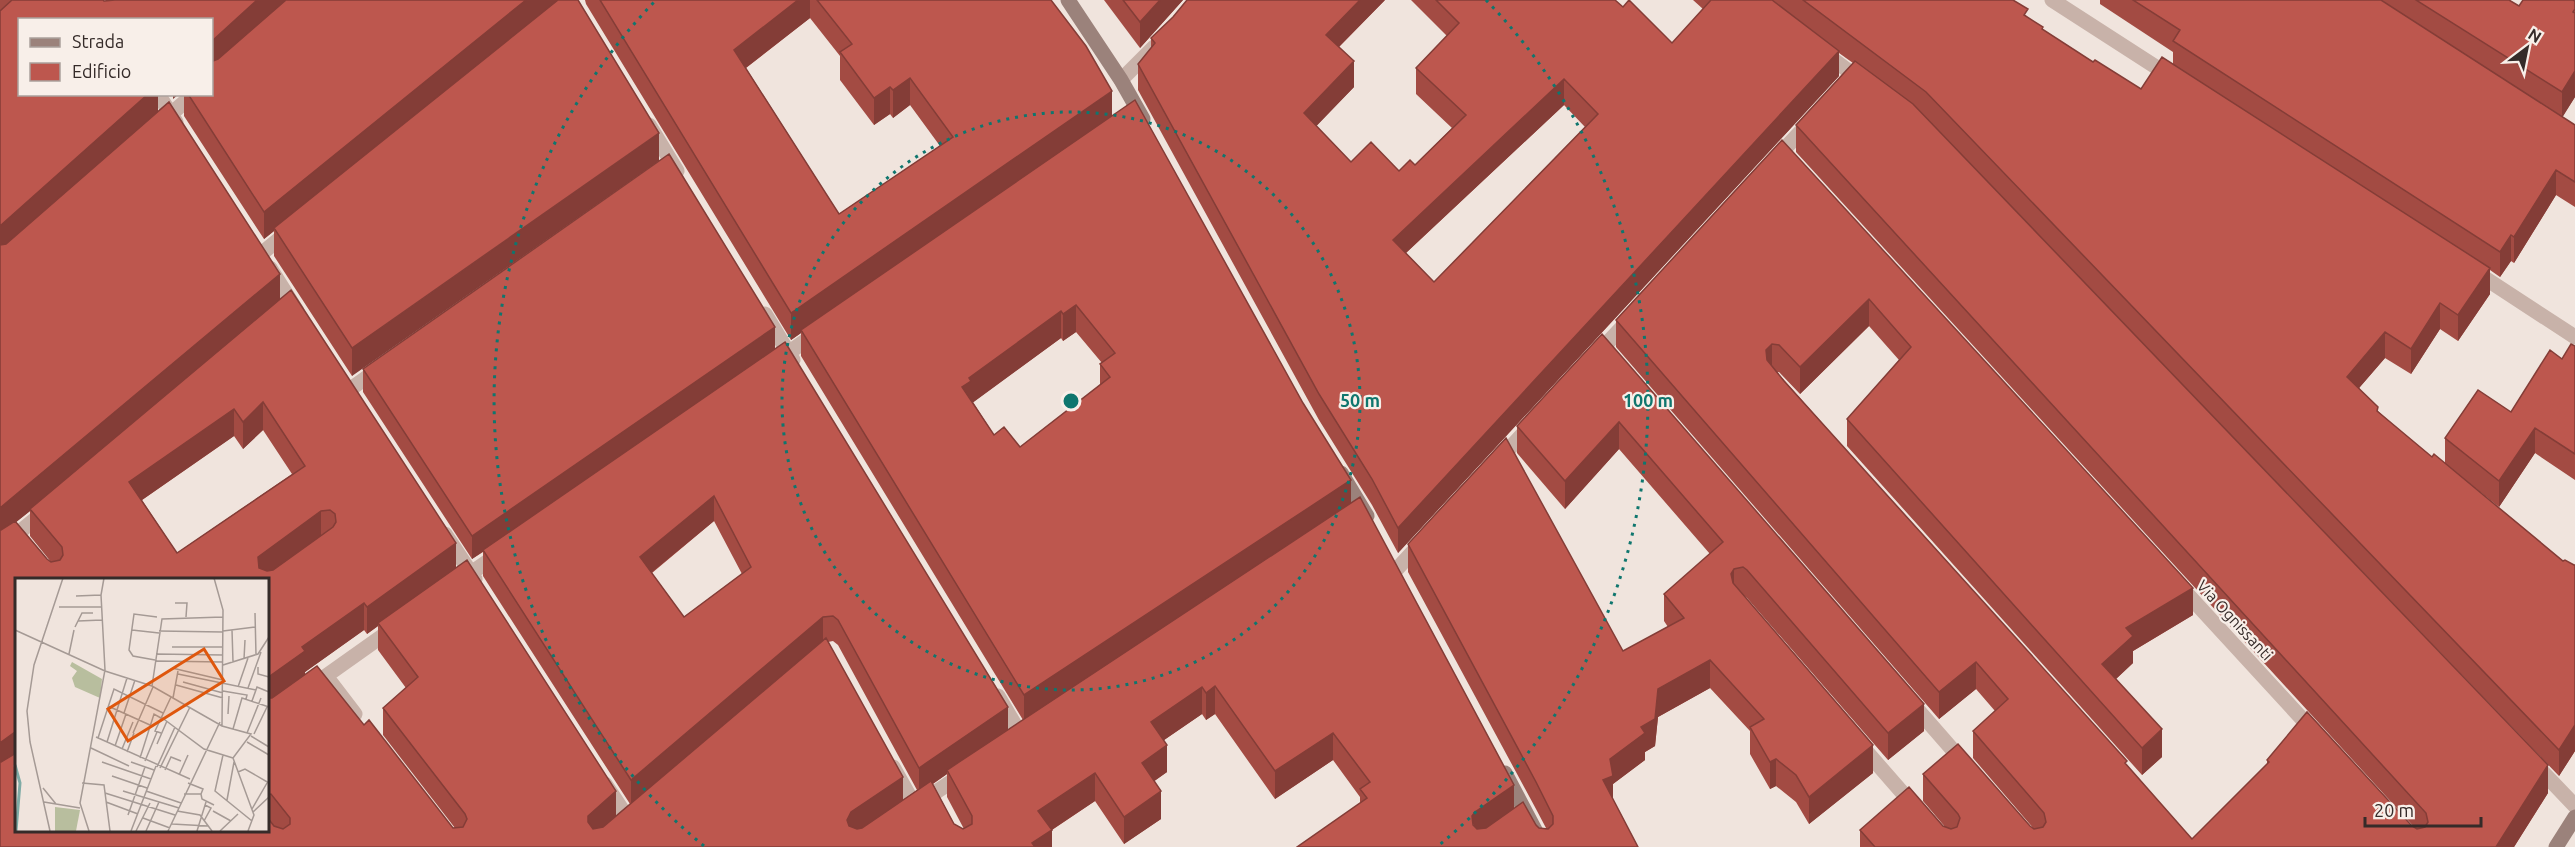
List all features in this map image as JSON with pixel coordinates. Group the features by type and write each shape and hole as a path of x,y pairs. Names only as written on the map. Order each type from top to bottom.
{"street":[{"path":"1068,0 1121,80 1134,115 1150,133"},
{"path":"2052,0 2183,84"},
{"path":"1121,80 1166,36"},
{"path":"1808,41 1850,80 1873,89"},
{"path":"159,96 184,134"},
{"path":"153,130 192,96"},
{"path":"1766,169 1786,156 1822,109"},
{"path":"641,113 667,167 685,184"},
{"path":"298,224 258,249 288,308 305,323"},
{"path":"2464,265 2575,337"},
{"path":"758,303 801,373"},
{"path":"1587,364 1607,352 1642,305"},
{"path":"760,373 828,326"},
{"path":"349,390 388,362"},
{"path":"1484,476 1540,416"},
{"path":"1335,463 1359,514 1374,530"},
{"path":"0,548 20,539 52,505"},
{"path":"439,524 484,592"},
{"path":"1396,570 1428,536"},
{"path":"442,593 510,546"},
{"name":"Via Ognissanti","path":"2169,574 2322,741"},
{"path":"296,697 403,621"},
{"path":"326,676 362,724"},
{"path":"991,684 1021,735"},
{"path":"1900,689 1978,779"},
{"path":"1849,730 1926,820"},
{"path":"886,754 910,810 973,767"},
{"path":"2525,754 2575,806"},
{"path":"1500,764 1523,818 1544,847"},
{"path":"597,771 629,820"},
{"path":"934,793 944,811"},
{"path":"2556,847 2575,817"}],"building":[{"path":"12,0 257,0 213,40 213,18 18,18 18,96 146,96 0,226 0,11"},
{"path":"286,0 526,0 264,212 189,96 213,96 213,61 218,59"},
{"path":"558,0 578,0 659,133 352,348 274,228"},
{"path":"600,0 798,0 734,50 839,214 953,137 910,78 893,90 890,87 874,98 840,52 852,44 817,0 1051,0 1086,46 1112,91 791,313"},
{"path":"1123,0 1160,0 1140,22"},
{"path":"1187,0 1360,0 1326,35 1354,61 1304,113 1351,162 1371,142 1399,171 1410,160 1415,165 1466,115 1416,68 1459,23 1436,0 1615,0 1623,7 1629,0 1672,43 1711,0 1772,0 1839,51 1398,528 1372,479 1319,394 1138,64 1155,43 1151,38","holes":["1564,79 1598,114 1434,282 1393,240"]},
{"path":"1803,0 2013,0 2028,9 2024,15 2043,27 2042,29 2141,89 2162,57 2490,268 2458,315 2440,303 2411,349 2385,332 2347,377 2378,407 2377,411 2432,457 2434,454 2563,561 2575,565 2575,725 2559,750 1926,92"},
{"path":"2133,0 2381,0 2575,125 2575,182 2556,170 2514,237 2511,235 2500,252 2173,41 2180,30"},
{"path":"2416,0 2509,0 2519,6 2523,0 2573,0 2575,1 2573,12 2575,13 2575,71 2562,92"},
{"path":"1855,61 1913,104 2548,765 2496,847 1875,847 1860,830 1909,787 1943,826 1951,829 1957,827 1960,818 1958,814 1923,774 1958,744 2030,826 2034,829 2043,827 2046,822 2044,813 1973,731 2008,699 1976,662 1939,692 1616,320 1782,140 2193,588 2126,628 2133,636 2102,664 2162,729 2142,748 1847,419 1911,347 1869,299 1800,367 1779,345 1772,344 1766,350 1767,360 1784,381 2127,761 2125,763 2192,839 2269,762 2267,760 2307,712 2412,826 2417,829 2425,827 2428,822 2426,813 1796,125"},
{"path":"1135,100 1303,403 1351,480 1024,695 801,330","holes":["1076,305 1115,353 1100,364 1110,377 1020,447 1004,427 994,435 962,387 971,381 969,378 1061,311 1063,314"]},
{"path":"169,102 280,274 0,508 0,245 6,244"},
{"path":"669,154 775,327 472,536 363,369"},
{"path":"291,290 456,543 367,607 364,603 302,647 305,651 268,677 268,578 15,578 15,732 0,743 0,530 15,521 51,562 60,560 63,555 62,547 30,509","holes":["263,402 305,466 177,553 129,482 234,409 243,422","330,510 335,514 336,522 333,527 273,570 267,571 259,568 258,557 321,511"]},
{"path":"1602,334 1924,704 1888,733 1743,567 1734,569 1731,574 1733,583 1873,745 1809,797 1796,775 1776,759 1770,762 1750,727 1764,719 1710,660 1658,689 1655,719 1641,727 1645,733 1610,759 1613,776 1603,780 1638,847 1297,847 1367,798 1360,789 1370,782 1333,733 1275,771 1215,686 1206,693 1202,687 1151,722 1167,745 1142,763 1161,791 1124,817 1095,773 1038,811 1052,830 1032,843 1035,847 0,847 0,762 15,754 15,832 268,832 268,818 274,826 283,829 290,824 290,818 271,794 268,795 268,698 272,698 317,666 364,725 369,720 453,828 463,827 467,819 465,814 383,708 418,677 378,623 467,560 616,791 588,816 588,822 593,829 603,827 826,638 903,777 851,812 847,820 849,826 862,828 931,781 954,824 963,829 972,824 972,816 947,770 1360,497 1514,785 1475,812 1472,816 1473,825 1477,829 1486,828 1523,802 1536,825 1539,828 1548,829 1553,824 1553,816 1408,544 1506,438 1623,651 1684,618 1664,594 1723,542 1619,422 1565,481 1517,426"},
{"path":"785,342 1008,707 919,768 838,620 833,616 823,617 631,780 483,550","holes":["714,496 751,567 684,617 640,557"]},
{"path":"2571,344 2575,346 2575,454 2535,428 2499,481 2445,438 2478,390 2511,412 2550,350 2562,359"}]}
